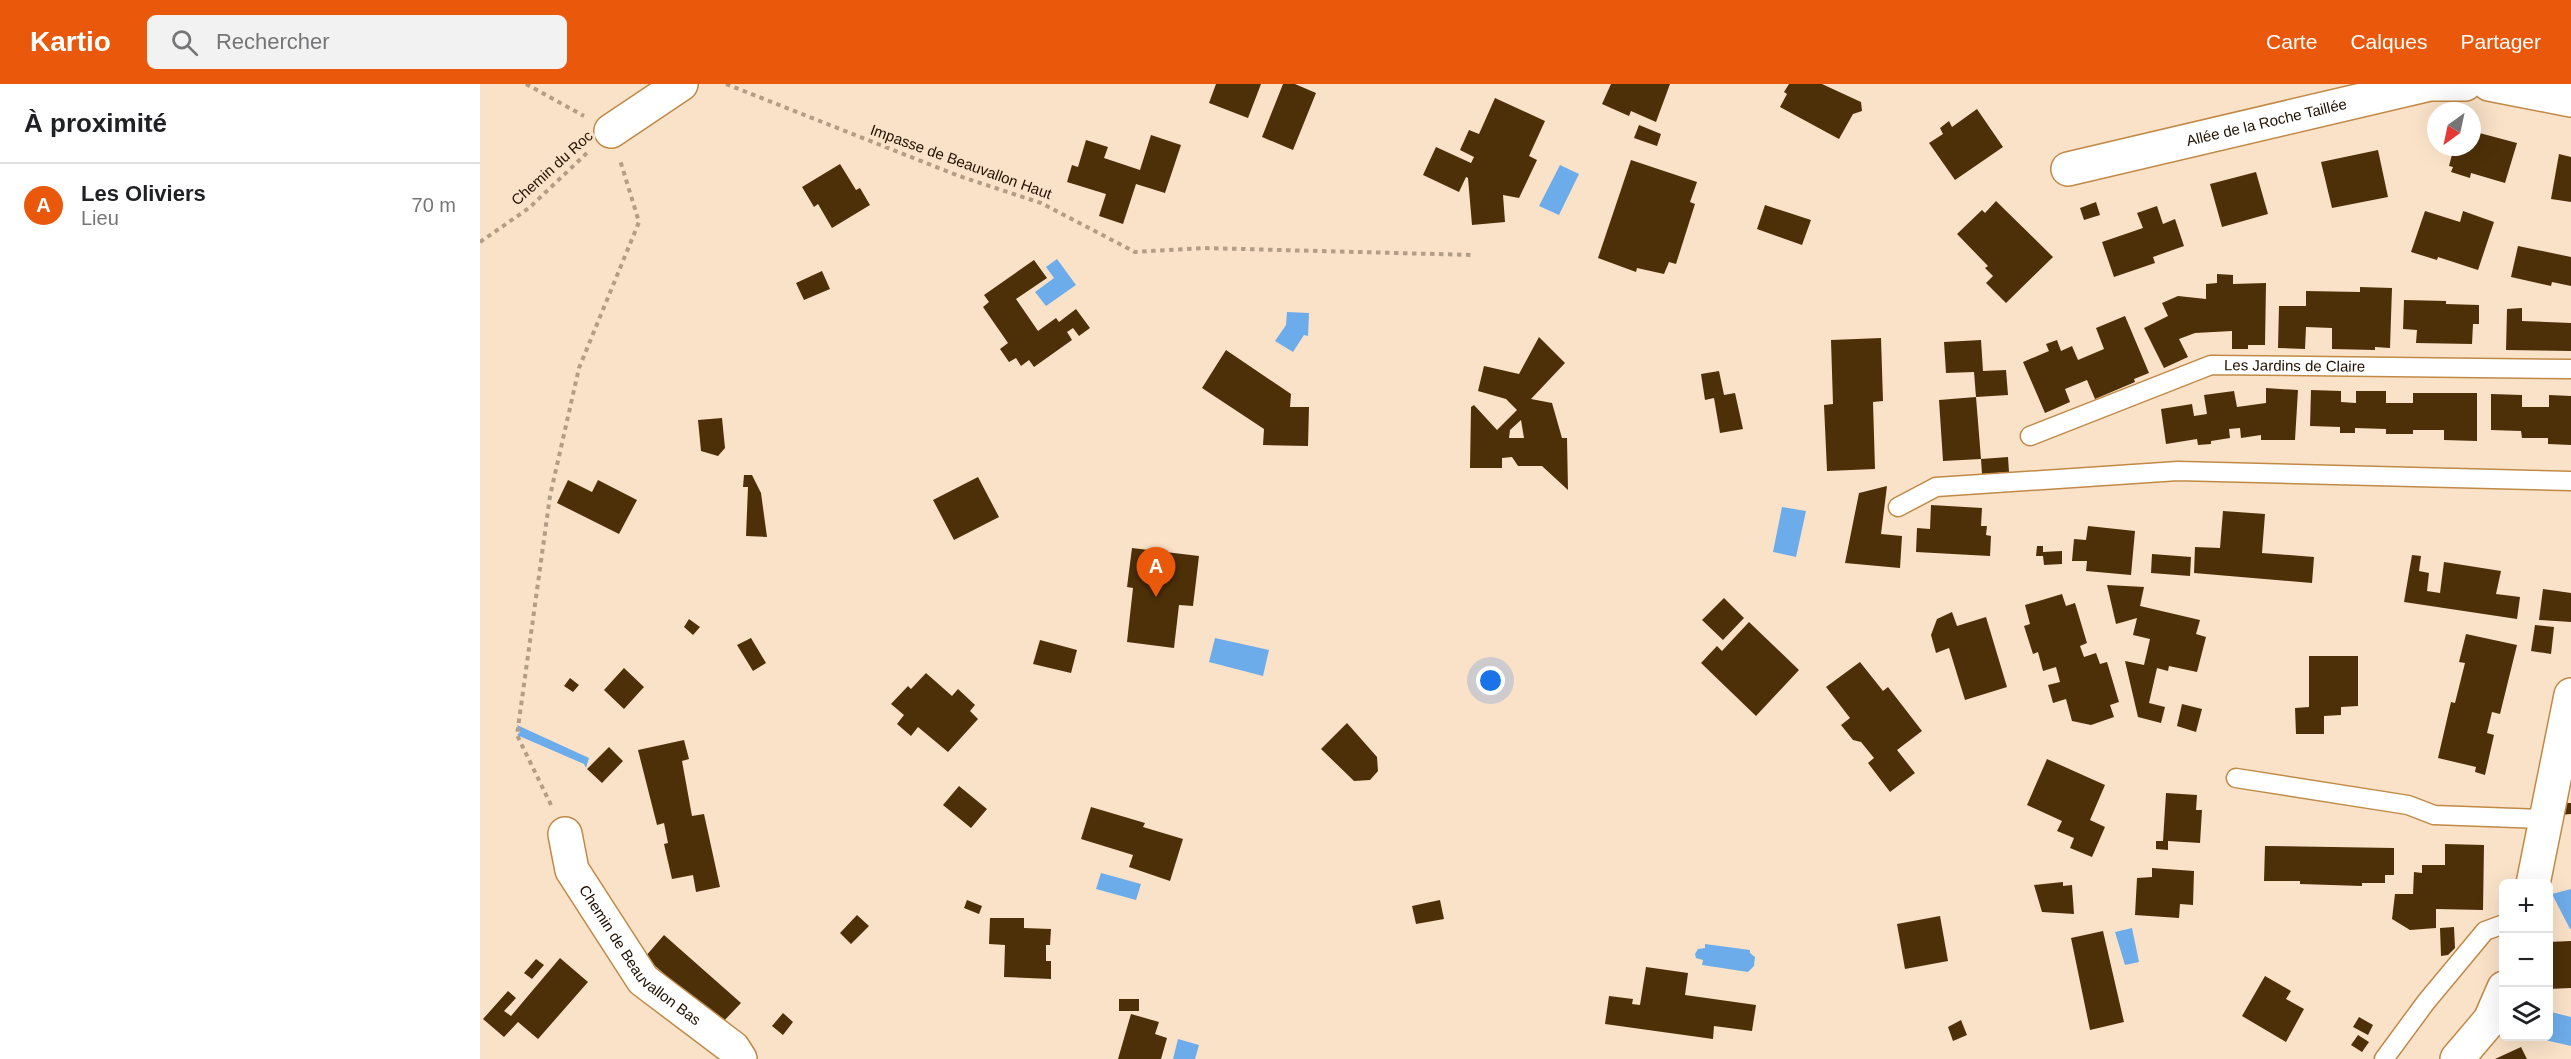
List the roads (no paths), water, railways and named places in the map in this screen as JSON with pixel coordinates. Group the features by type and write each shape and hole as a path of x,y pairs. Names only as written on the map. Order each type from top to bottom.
{"street":[{"path":"610,131 681,84"},
{"name":"Allée de la Roche Taillée","path":"2068,169 2430,84 2465,84"},
{"path":"2489,84 2571,100"},
{"path":"2534,879 2571,695"},
{"name":"Chemin de Beauvallon Bas","path":"565,834 572,870 643,980 733,1048 740,1059"},
{"path":"2457,1059 2490,1020 2499,999"}],"lane":[{"name":"Les Jardins de Claire","path":"2030,435 2211,365 2571,369"},
{"path":"1898,507 1936,486 2178,471 2571,481"},
{"path":"2236,778 2408,805 2434,815 2545,819"},
{"path":"2384,1059 2426,1002 2485,931 2499,926"}],"water":[{"path":"1560,165 1579,174 1559,215 1539,206"},
{"path":"1057,259 1076,285 1046,306 1035,292 1054,278 1046,267"},
{"path":"1287,312 1309,313 1308,336 1304,335 1293,352 1275,341 1286,325"},
{"path":"1782,507 1806,511 1796,557 1773,552"},
{"path":"1215,638 1269,650 1263,676 1209,662"},
{"path":"517,725 589,758 586,768 584,764 517,735 520,732"},
{"path":"1101,873 1141,884 1136,900 1096,889"},
{"path":"2571,889 2571,929 2553,896 2553,894"},
{"path":"2132,928 2139,962 2125,965 2115,932"},
{"path":"1705,944 1750,950 1755,957 1754,966 1748,972 1702,965 1703,960 1696,958 1695,954 1698,949 1705,948"},
{"path":"2553,1012 2571,1017 2571,1046 2549,1041 2553,1041"},
{"path":"1178,1039 1199,1045 1195,1059 1173,1059"}],"place":[{"name":"Les Oliviers","path":"1156,597"}]}
